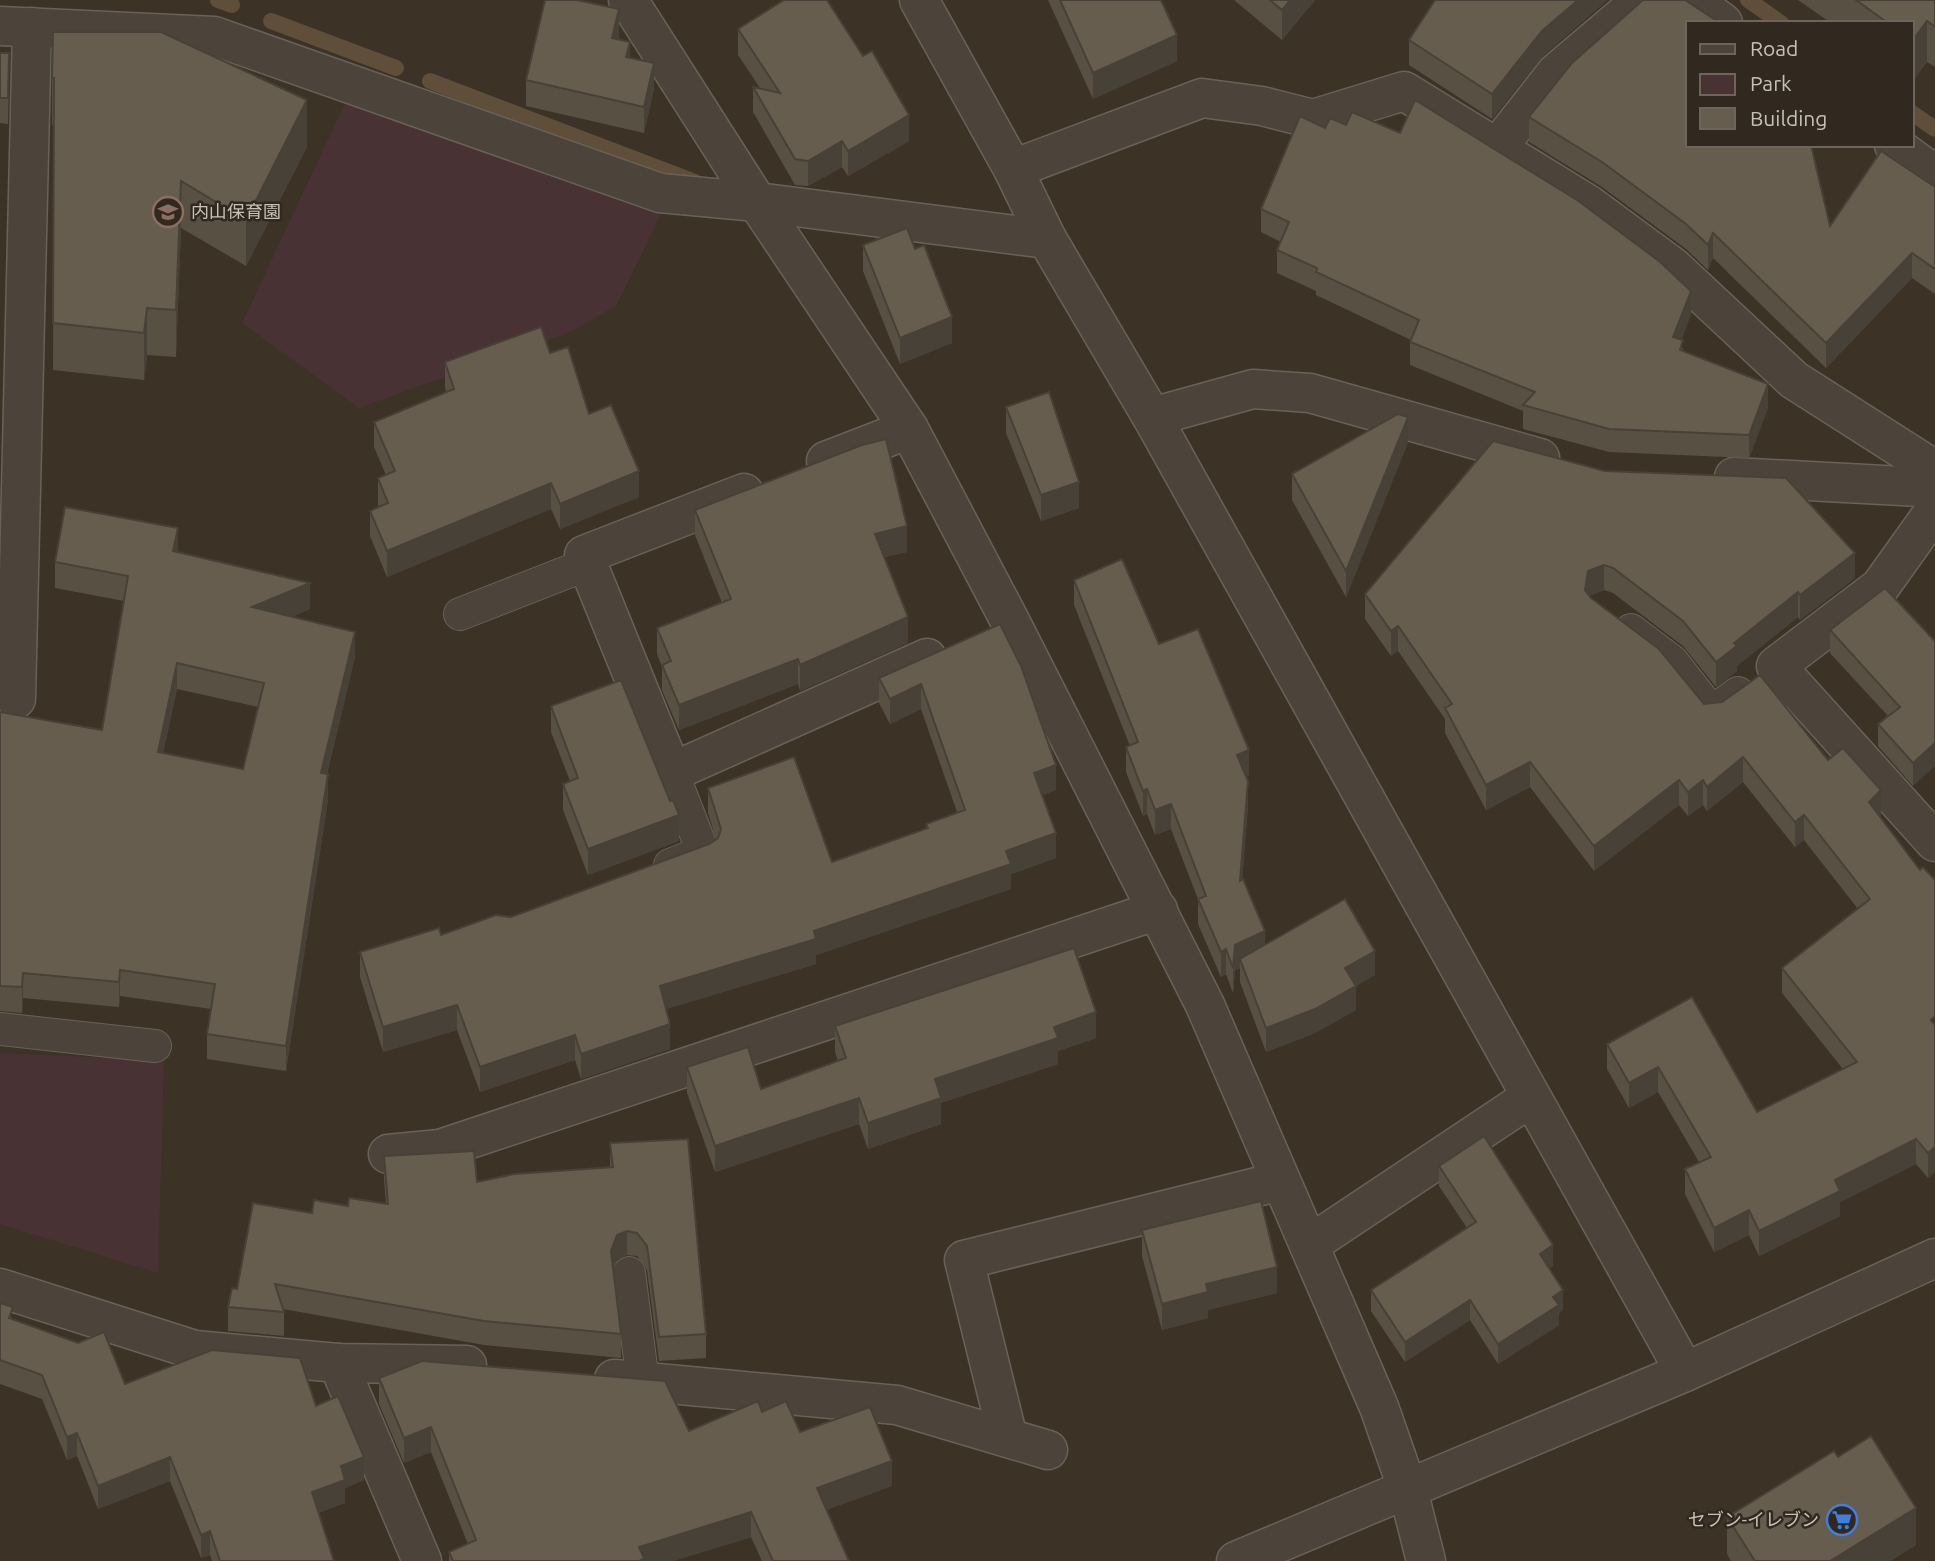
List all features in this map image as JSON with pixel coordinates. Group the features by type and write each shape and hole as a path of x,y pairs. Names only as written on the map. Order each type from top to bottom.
{"street":[{"path":"628,0 757,202 909,429 1158,910 1205,1004 1378,1407 1408,1490 1426,1561"},
{"path":"919,0 1013,169 1047,239 1152,417 1685,1372"},
{"path":"1497,148 1556,72 1642,0"},
{"path":"1692,0 1720,21"},
{"path":"16,699 16,27 214,36 660,193 757,202 1047,239"},
{"path":"1013,169 1202,98 1262,106 1313,118 1404,91 1589,205 1673,267 1794,380 1935,470"},
{"path":"1897,147 1935,175"},
{"path":"1152,417 1253,389 1310,393 1573,467"},
{"path":"909,429 584,555 672,772 1010,621"},
{"path":"1699,477 1921,487 1935,484"},
{"path":"1935,510 1880,587 1776,666 1935,842"},
{"path":"388,1154 440,1149 1158,910"},
{"path":"1309,1245 1531,1097"},
{"path":"1008,1438 964,1260 1281,1181"},
{"path":"1236,1561 1685,1372 1935,1258"},
{"path":"0,1288 195,1350 338,1363 503,1369"},
{"path":"338,1363 422,1561"},
{"path":"573,1375 897,1405 1048,1450"}],"lane":[{"path":"460,614 588,564"},
{"path":"1612,615 1672,662 1712,712 1776,666"},
{"path":"641,875 703,852 672,772"},
{"path":"0,1029 155,1046"},
{"path":"629,1273 642,1382"}],"green space":[{"path":"346,101 662,212 617,305 570,332 359,408 242,323"},
{"path":"0,1053 164,1060 158,1273 0,1224"}],"building":[{"path":"545,0 577,0 619,9 612,38 630,42 626,57 654,63 644,107 526,80"},
{"path":"784,0 827,0 863,56 872,51 909,115 848,151 842,141 808,161 795,159 753,87 780,93 738,29"},
{"path":"1060,0 1161,0 1177,35 1093,73"},
{"path":"1270,0 1290,0 1282,10"},
{"path":"1435,0 1578,0 1542,31 1492,94 1409,40"},
{"path":"1643,0 1685,0 1717,21 1686,21 1686,147 1811,147 1830,226 1881,151 1935,187 1935,269 1912,253 1826,343 1713,233 1708,245 1686,224 1602,162 1529,117 1572,63"},
{"path":"1856,0 1935,0 1935,27 1927,21 1914,39 1914,21 1885,21"},
{"path":"53,32 161,32 307,100 246,220 181,181 176,310 147,308 144,333 53,323"},
{"path":"0,53 9,53 8,98 0,98"},
{"path":"1415,100 1577,200 1659,261 1691,291 1673,337 1683,340 1680,350 1768,384 1749,435 1609,429 1523,405 1535,392 1410,342 1419,320 1316,272 1317,268 1277,250 1289,222 1261,209 1300,116 1325,128 1330,118 1346,125 1352,112 1400,133"},
{"path":"907,228 915,249 924,245 952,317 900,338 863,245"},
{"path":"541,327 550,353 568,347 589,414 611,405 639,471 560,504 551,483 387,551 370,511 388,503 378,478 395,471 374,422 454,389 445,362"},
{"path":"1049,392 1079,482 1041,495 1006,407"},
{"path":"1398,414 1408,417 1346,571 1292,474"},
{"path":"886,439 907,526 875,534 908,617 800,665 798,659 679,705 662,665 671,661 657,628 731,599 695,510 862,445"},
{"path":"1493,441 1605,471 1786,478 1855,553 1800,595 1798,592 1734,643 1737,646 1716,662 1683,621 1613,568 1604,565 1588,571 1585,590 1591,598 1659,649 1704,704 1722,702 1760,675 1828,760 1843,748 1881,790 1869,802 1920,870 1923,867 1935,880 1935,1016 1931,1020 1935,1025 1935,1147 1928,1153 1916,1139 1835,1180 1840,1191 1759,1231 1749,1210 1714,1228 1685,1169 1711,1157 1658,1067 1629,1083 1607,1044 1692,997 1757,1112 1857,1062 1782,968 1870,899 1804,815 1795,822 1743,757 1707,787 1703,780 1688,792 1679,780 1594,846 1530,762 1486,785 1445,708 1452,704 1398,626 1391,631 1365,594"},
{"path":"65,507 178,528 173,551 310,583 252,607 355,632 321,773 328,774 286,1046 207,1034 215,984 120,970 119,982 23,973 22,987 0,986 0,712 102,730 128,576 55,562","holes":["177,663 264,683 243,769 158,752"]},
{"path":"1122,559 1159,644 1198,629 1249,750 1237,755 1248,781 1240,881 1243,879 1265,931 1235,945 1233,968 1226,949 1221,952 1198,899 1206,896 1171,804 1155,810 1147,789 1143,791 1126,747 1138,742 1074,580"},
{"path":"1885,588 1935,641 1935,743 1913,763 1878,724 1900,707 1830,630"},
{"path":"1000,624 1021,666 1056,765 1034,773 1056,833 1006,851 1011,864 814,931 816,939 660,986 670,1024 581,1054 575,1035 480,1067 457,1005 383,1027 360,952 439,928 441,935 496,915 511,917 709,844 718,838 721,829 708,788 794,757 832,862 928,828 926,824 965,810 921,684 890,699 879,678"},
{"path":"621,680 670,801 673,800 679,815 588,849 563,784 578,778 551,706"},
{"path":"1345,899 1375,951 1345,968 1356,986 1315,1009 1266,1028 1240,959"},
{"path":"1074,948 1096,1012 1054,1027 1058,1038 935,1079 941,1098 868,1123 859,1098 715,1146 687,1067 748,1047 761,1089 846,1058 835,1026"},
{"path":"1484,1136 1553,1245 1540,1254 1563,1290 1553,1297 1559,1305 1498,1344 1470,1300 1405,1342 1371,1290 1476,1222 1439,1166"},
{"path":"688,1139 706,1334 659,1337 647,1246 637,1233 627,1231 617,1235 611,1251 621,1334 484,1321 275,1284 284,1312 228,1307 232,1288 237,1289 253,1203 312,1213 314,1200 348,1206 349,1198 388,1204 384,1156 474,1151 477,1182 514,1174 613,1167 610,1143"},
{"path":"1261,1201 1277,1267 1206,1284 1208,1292 1162,1304 1142,1230"},
{"path":"0,1303 13,1307 9,1318 78,1343 104,1332 125,1384 212,1350 300,1358 316,1406 338,1396 364,1457 341,1466 345,1480 312,1492 334,1561 220,1561 210,1531 201,1535 170,1457 98,1486 77,1433 67,1437 42,1375 0,1360"},
{"path":"422,1361 665,1381 689,1431 758,1401 762,1412 786,1401 800,1432 870,1407 892,1461 817,1488 849,1561 773,1561 751,1512 639,1547 644,1558 639,1561 453,1561 449,1552 476,1540 431,1427 404,1438 379,1378"},
{"path":"1871,1436 1916,1508 1830,1561 1755,1561 1727,1517 1834,1451 1838,1457"}],"waterway":[{"path":"218,0 232,5"},
{"path":"1748,0 1778,21"},
{"path":"271,21 396,68"},
{"path":"430,81 695,182"},
{"path":"1914,114 1935,129"}],"place":[{"name":"内山保育園","path":"168,212"},
{"name":"セブン-イレブン","path":"1842,1520"}]}
